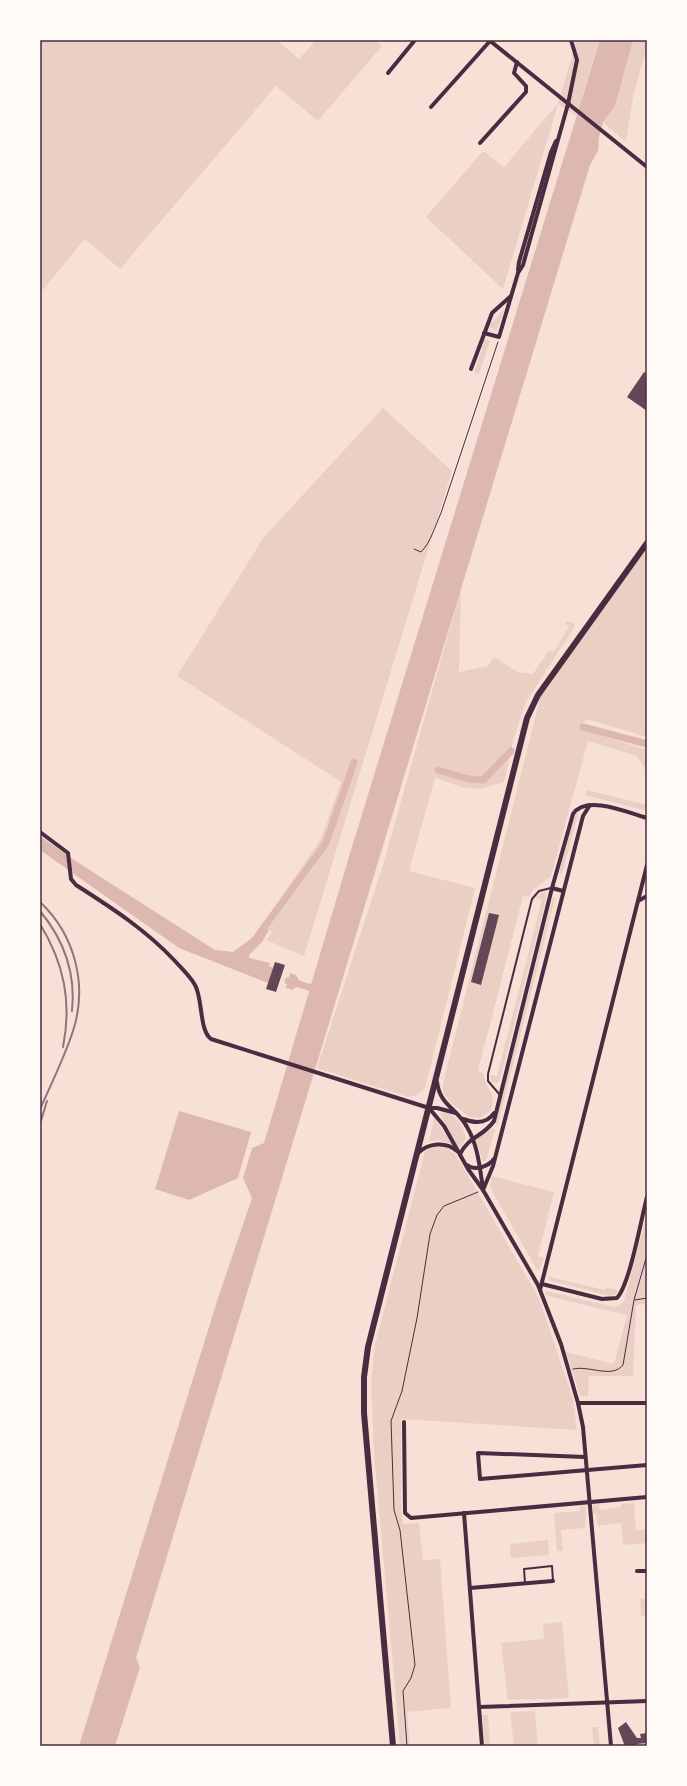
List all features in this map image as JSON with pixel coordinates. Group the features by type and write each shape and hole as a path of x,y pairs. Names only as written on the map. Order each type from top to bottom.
{"main road":[{"path":"393,1746 364,1413 364,1377 370,1336 531,707 542,689 647,543"}],"street":[{"path":"388,73 416,40"},
{"path":"431,107 489,40 647,167"},
{"path":"484,333 499,337 518,273 523,265 556,153 558,137 568,104 577,58 571,40"},
{"path":"480,143 526,92 526,87 514,73 517,62"},
{"path":"471,369 492,313 511,296"},
{"path":"460,1154 467,1141 473,1139 489,1128 494,1121 552,888 573,814 578,809 590,804 601,805 647,818"},
{"path":"483,1190 496,1155 582,816 590,804"},
{"path":"40,832 68,853 71,879 76,885 143,931 169,954 190,978 198,991 205,1033 208,1037 217,1042 429,1108 437,1108 456,1113"},
{"path":"540,1290 647,865"},
{"path":"552,888 563,891"},
{"path":"638,901 647,896"},
{"path":"436,1079 440,1097 462,1118 471,1122 479,1122 492,1116 497,1109"},
{"path":"429,1108 444,1126 464,1162 483,1190 540,1290 569,1371 578,1402 583,1427 611,1746"},
{"path":"462,1118 473,1139 480,1168 483,1190"},
{"path":"417,1154 425,1147 437,1145 452,1148 460,1154"},
{"path":"464,1162 472,1168 480,1168 489,1164 496,1155"},
{"path":"542,1284 602,1299 617,1298 621,1294 627,1278 647,1198"},
{"path":"578,1402 647,1403"},
{"path":"404,1422 405,1510 406,1515 412,1518 647,1497"},
{"path":"585,1457 478,1453 480,1479 647,1464"},
{"path":"464,1513 482,1746"},
{"path":"637,1571 647,1571"},
{"path":"470,1588 553,1580"},
{"path":"479,1707 647,1701"}],"lane":[{"path":"500,1095 492,1088 488,1081 532,898 539,891 552,888"},
{"path":"525,1583 524,1569 552,1566 553,1580"}],"path":[{"path":"414,549 421,552 428,545 441,513 499,337"},
{"path":"407,1746 402,1691 411,1678 415,1665 400,1530 394,1510 391,1421 402,1391 417,1318 430,1234 437,1215 444,1206 483,1190"},
{"path":"569,1371 581,1368 608,1372 620,1368 623,1364 634,1300 647,1255"},
{"path":"634,1300 647,1298"}],"shaded area":[{"path":"40,40 277,40 299,59 316,40 374,40 382,46 318,121 276,86 120,269 85,239 40,293"},
{"path":"577,40 600,40 583,93 578,117 558,104 503,289 426,217 483,151 504,167 558,103"},
{"path":"600,40 633,40 615,106 603,122 599,137 598,151 590,165 136,1658 140,1667 115,1746 79,1746 218,1298 252,1198 243,1178 252,1148 264,1143 351,850"},
{"path":"633,40 647,40 647,45 633,97 626,142 603,122 615,106"},
{"path":"505,308 496,332 489,326"},
{"path":"485,339 490,341 479,374 474,373"},
{"path":"383,408 452,471 304,956 266,940 272,932 262,925 321,839 341,782 177,676 264,537"},
{"path":"647,549 647,737 586,719 580,729 647,750 647,772 637,756 588,741 551,876 533,890 529,897 523,896 478,1071 484,1073 486,1084 492,1094 493,1098 491,1111 480,1118 469,1117 449,1101 443,1091 443,1083 541,695"},
{"path":"461,589 459,672 488,666 494,657 518,672 533,674 549,650 554,652 569,626 565,624 566,621 574,623 575,626 526,702 514,737 504,782 480,789 461,787 435,778 409,871 475,888 425,1088 416,1096 408,1097 317,1068 383,865"},
{"path":"587,790 647,805 647,811 585,795"},
{"path":"575,813 578,814 562,874 559,873"},
{"path":"40,836 74,860 215,950 233,952 252,938 262,925 269,930 262,942 249,955 249,958 270,963 269,966 273,968 268,983 179,948 40,850"},
{"path":"542,892 545,892 546,899 501,1076 499,1082 496,1083 491,1081 490,1075 497,1076 542,900 536,898"},
{"path":"553,897 555,898 498,1124 495,1124"},
{"path":"290,973 296,975 299,980 296,987 292,990 286,988"},
{"path":"179,1111 251,1132 238,1178 189,1200 155,1189"},
{"path":"445,1112 457,1119 463,1130 466,1139 459,1148 440,1114"},
{"path":"434,1118 452,1144 438,1140 429,1142"},
{"path":"493,1128 495,1130 486,1161 483,1162 476,1139"},
{"path":"434,1147 447,1148 456,1155 539,1298 573,1399 577,1430 401,1419 401,1509 403,1524 419,1523 423,1560 440,1559 451,1708 407,1712 410,1746 400,1746 374,1452 371,1381 375,1345 425,1151"},
{"path":"492,1176 554,1192 538,1256 544,1258 539,1270 536,1268 492,1191 490,1186"},
{"path":"647,1213 647,1304 636,1305 633,1376 589,1376 588,1396 580,1396 566,1352 614,1364 627,1315 547,1296 545,1293 547,1291 614,1307 618,1306 624,1301"},
{"path":"546,1276 605,1290 606,1287 618,1290 616,1294 610,1296 551,1281"},
{"path":"634,1503 636,1530 647,1530 647,1543 623,1545 621,1523 598,1526 596,1514 593,1514 593,1505 599,1504 600,1510 621,1507 621,1504"},
{"path":"586,1505 585,1528 561,1530 563,1551 557,1551 554,1513 580,1511 580,1506"},
{"path":"548,1540 549,1555 511,1558 510,1544"},
{"path":"647,1598 647,1615 641,1616 640,1599"},
{"path":"562,1622 569,1698 508,1700 501,1643 544,1639 543,1624"},
{"path":"535,1711 538,1746 514,1746 510,1712"},
{"path":"482,1715 488,1715 490,1745 485,1745"},
{"path":"592,1727 598,1727 600,1746 594,1746"}],"building":[{"path":"644,372 647,374 647,411 627,397"},
{"path":"489,913 499,915 481,985 471,982"},
{"path":"275,962 285,965 276,992 266,989"},
{"path":"626,1722 637,1738 641,1738 640,1734 647,1733 647,1743 637,1744 636,1746 623,1746 624,1744 618,1728"}],"waterway":[{"path":"583,727 647,744"},
{"path":"438,770 468,779 483,780 511,751"},
{"path":"259,934 326,843 354,762"},
{"path":"288,981 319,990"}],"railway":[{"path":"40,902 52,915 70,945 75,962 79,996 77,1014 70,1040 41,1107"},
{"path":"40,911 62,945 70,970 72,983 72,1011"},
{"path":"40,924 55,953 64,983 67,1014 63,1047"},
{"path":"40,1124 47,1101"}]}
